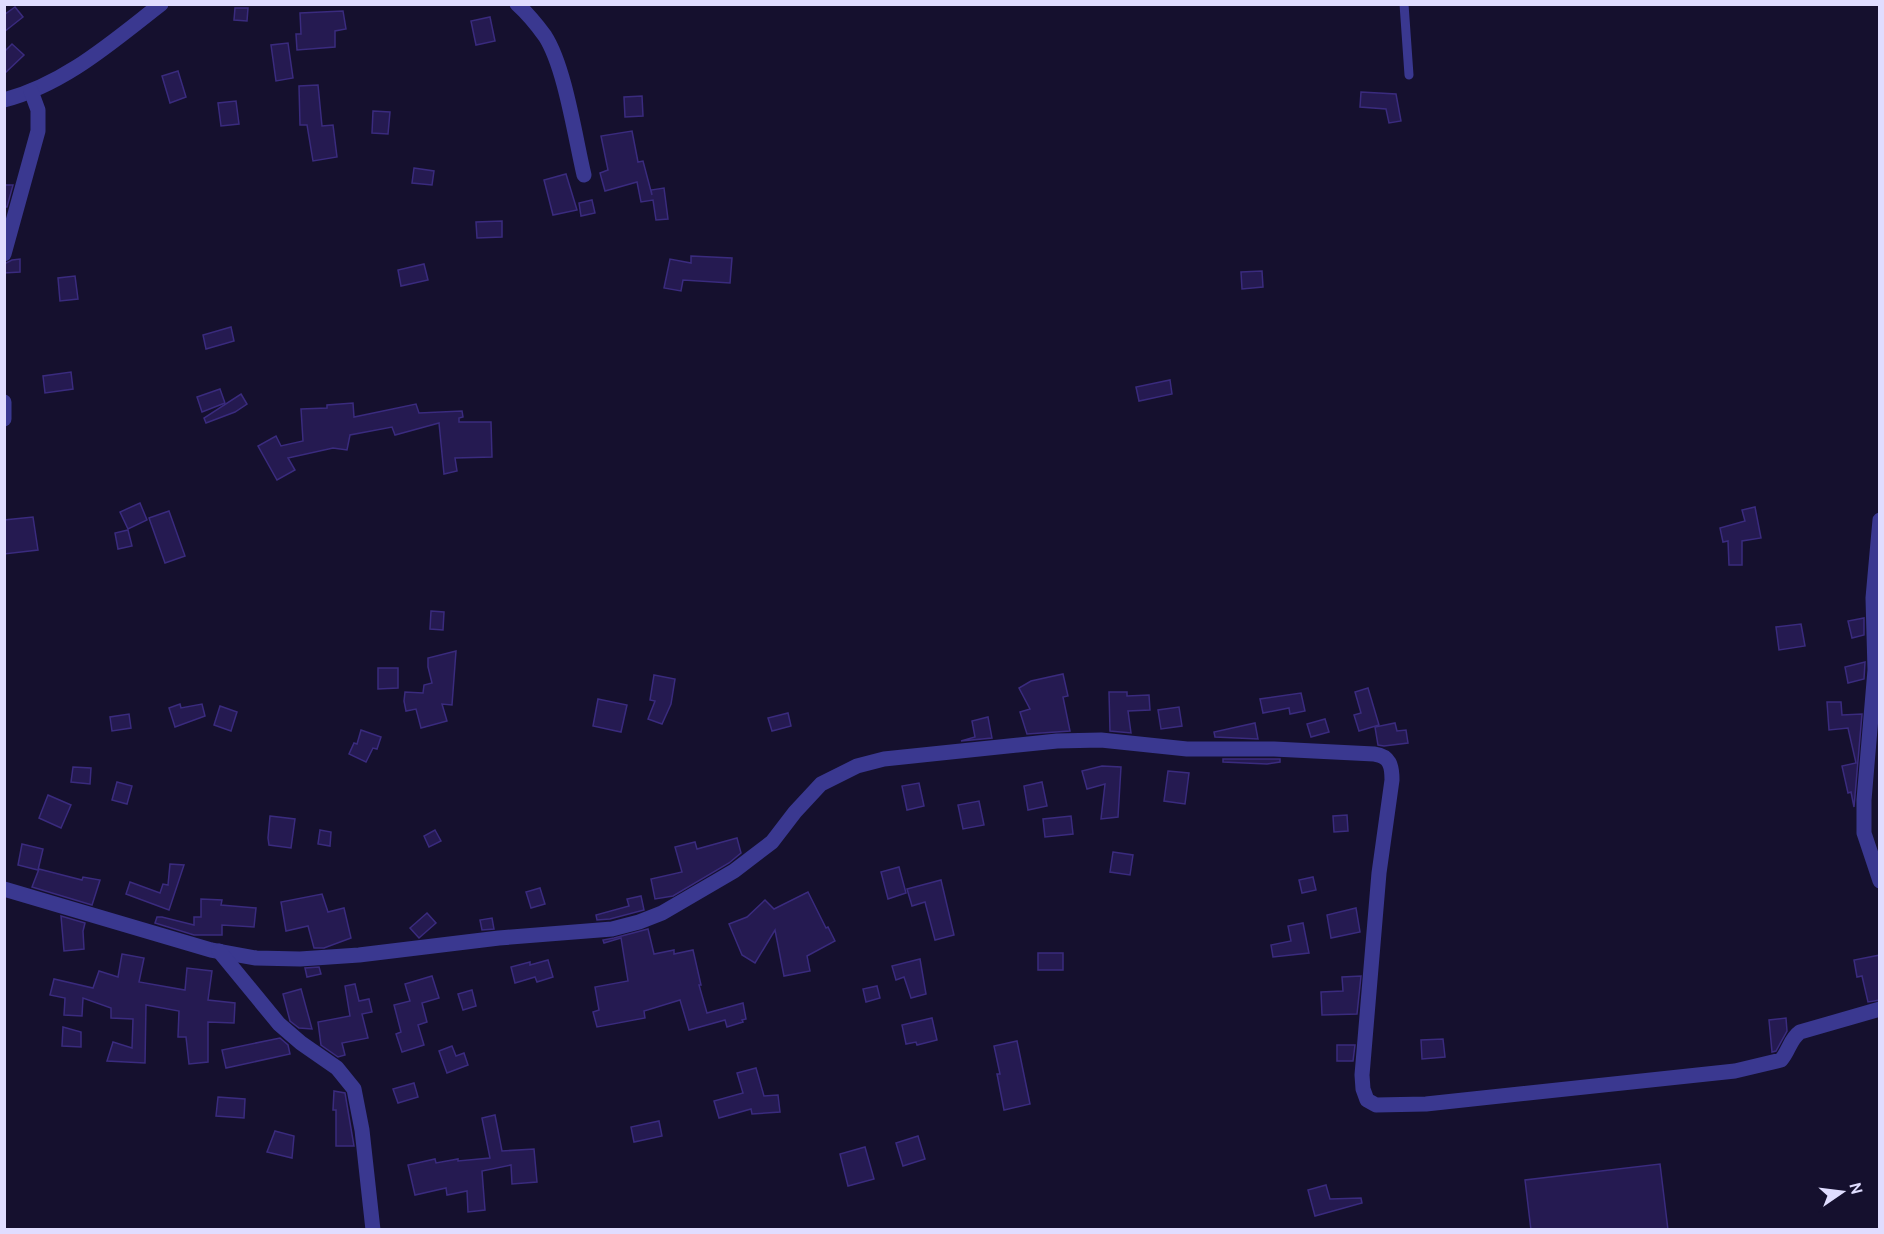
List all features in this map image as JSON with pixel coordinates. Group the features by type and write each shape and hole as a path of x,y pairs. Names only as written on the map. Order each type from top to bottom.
{"street":[{"path":"4,100 60,78 84,63 161,4"},
{"path":"517,4 545,36 554,55 584,175"},
{"path":"4,254 38,131 38,110 31,91"},
{"path":"4,402 4,419"},
{"path":"1880,520 1873,598 1875,670 1864,800 1864,833 1880,881"},
{"path":"4,889 151,933 256,958 300,959 360,955 499,938 612,929 639,922 662,913 734,871 772,842 821,784 857,766 884,759 984,747 1101,740 1187,749 1274,749 1374,754 1383,755 1392,767 1362,1075 1367,1100 1376,1106 1426,1104 1735,1071 1781,1060 1793,1037 1800,1032 1880,1009"},
{"path":"219,951 279,1023 301,1044 337,1068 354,1089 362,1130 373,1230"}],"lane":[{"path":"1404,4 1409,75"}],"building":[{"path":"15,7 23,17 4,32 4,15"},
{"path":"235,8 248,8 247,21 234,20"},
{"path":"343,11 346,29 335,31 335,47 297,50 296,34 301,34 300,13"},
{"path":"490,17 495,41 476,45 471,21"},
{"path":"288,43 293,78 276,81 271,45"},
{"path":"12,44 24,55 4,74 4,52"},
{"path":"178,71 186,97 170,103 162,76"},
{"path":"318,85 322,126 333,125 337,157 313,161 307,125 300,125 299,86"},
{"path":"1361,92 1396,94 1401,121 1389,123 1386,109 1360,107"},
{"path":"642,96 643,116 625,117 624,97"},
{"path":"236,101 239,124 221,126 218,103"},
{"path":"373,111 390,112 388,134 372,133"},
{"path":"632,131 638,162 643,161 652,195 651,190 664,188 668,219 656,220 653,200 641,202 637,182 605,191 600,173 608,170 601,136"},
{"path":"414,168 434,171 432,185 412,183"},
{"path":"566,174 577,210 553,215 544,180"},
{"path":"4,185 13,185 7,207 4,207"},
{"path":"592,200 595,213 581,216 579,203"},
{"path":"502,221 502,237 477,238 476,222"},
{"path":"691,256 732,258 730,283 683,280 681,291 664,288 670,259 691,263"},
{"path":"20,259 20,272 4,273 4,264"},
{"path":"424,264 428,280 401,286 398,270"},
{"path":"1262,271 1263,287 1242,289 1241,272"},
{"path":"75,276 78,299 60,301 58,278"},
{"path":"231,327 234,341 206,349 203,335"},
{"path":"71,372 73,389 45,393 43,376"},
{"path":"1170,380 1172,394 1139,401 1136,387"},
{"path":"220,389 225,403 202,412 197,397"},
{"path":"241,394 247,404 235,412 206,423 204,418"},
{"path":"353,403 354,417 416,404 419,413 462,411 463,417 459,418 459,422 491,422 492,457 455,458 457,471 444,474 439,423 395,435 392,427 350,435 347,450 333,448 288,458 295,470 277,480 258,446 276,436 281,446 303,441 301,409 327,408 327,405"},
{"path":"140,503 147,520 128,529 120,512"},
{"path":"1755,507 1761,538 1742,541 1742,565 1729,565 1728,541 1723,542 1720,528 1745,521 1742,510"},
{"path":"169,511 185,556 165,563 149,518"},
{"path":"33,517 38,550 4,554 4,520"},
{"path":"128,530 132,546 118,549 115,533"},
{"path":"431,611 444,612 443,630 430,629"},
{"path":"1864,618 1864,635 1852,638 1848,621"},
{"path":"1801,624 1805,646 1779,650 1776,627"},
{"path":"456,651 452,705 442,704 447,721 421,728 416,709 406,711 405,692 423,693 424,685 432,683 428,658"},
{"path":"1865,662 1864,679 1848,683 1845,667"},
{"path":"378,668 398,668 398,688 378,689"},
{"path":"1063,674 1068,696 1063,697 1070,731 1027,734 1020,712 1030,709 1019,688 1031,681"},
{"path":"654,675 675,679 671,704 662,724 648,719 655,701 650,700"},
{"path":"1368,688 1379,725 1359,731 1354,715 1361,713 1355,692"},
{"path":"1109,692 1127,692 1127,696 1149,695 1150,710 1128,711 1131,733 1110,731"},
{"path":"1301,693 1305,711 1290,714 1289,708 1263,713 1260,699"},
{"path":"598,699 627,705 621,732 593,726"},
{"path":"1827,702 1841,702 1842,715 1862,714 1854,807 1851,792 1848,793 1842,766 1856,763 1848,728 1829,730"},
{"path":"180,704 181,708 202,704 205,716 175,727 169,708"},
{"path":"220,706 237,712 231,731 214,725"},
{"path":"1179,707 1182,726 1161,729 1158,710"},
{"path":"788,713 791,726 772,731 768,718"},
{"path":"129,714 131,728 112,731 110,717"},
{"path":"988,717 992,738 961,741 975,737 972,721"},
{"path":"1325,719 1329,732 1311,737 1307,724"},
{"path":"1255,723 1258,739 1215,737 1214,732"},
{"path":"1395,723 1397,731 1406,730 1408,743 1378,745 1375,727"},
{"path":"361,730 381,737 377,749 373,748 366,762 349,754 354,743 357,744"},
{"path":"1223,759 1280,759 1280,762 1267,764 1223,762"},
{"path":"1102,766 1121,767 1118,817 1101,819 1105,784 1087,789 1082,771"},
{"path":"73,767 91,768 90,784 71,782"},
{"path":"1168,771 1189,773 1185,804 1164,801"},
{"path":"117,782 132,786 127,804 112,800"},
{"path":"1042,782 1047,806 1028,810 1024,786"},
{"path":"919,783 924,806 907,810 902,786"},
{"path":"48,795 71,805 61,828 39,818"},
{"path":"979,801 984,825 963,829 958,805"},
{"path":"1347,815 1348,831 1334,832 1333,816"},
{"path":"270,816 295,819 291,848 269,845"},
{"path":"1071,816 1073,834 1045,837 1043,819"},
{"path":"320,830 331,832 330,846 318,844"},
{"path":"435,830 441,841 429,847 424,836"},
{"path":"737,838 741,853 729,863 673,896 655,899 651,879 682,872 675,847 695,842 697,849"},
{"path":"22,844 43,849 38,870 18,865"},
{"path":"1113,852 1133,855 1130,875 1110,872"},
{"path":"170,864 184,865 169,910 126,894 130,882 160,893 163,884 168,885"},
{"path":"899,867 906,893 888,899 881,872"},
{"path":"39,869 82,880 83,877 100,880 92,905 32,887"},
{"path":"1313,877 1316,890 1302,893 1299,880"},
{"path":"941,880 954,935 935,940 925,902 912,906 907,889"},
{"path":"540,888 545,904 531,908 526,892"},
{"path":"808,892 835,941 807,956 810,971 784,976 775,930 755,963 742,955 729,924 747,917 765,900 774,909"},
{"path":"322,894 328,912 344,908 351,938 324,948 314,948 308,926 286,931 281,902"},
{"path":"641,896 644,910 597,920 596,915 629,906 627,899"},
{"path":"201,899 222,900 221,905 256,908 254,927 222,925 222,935 194,935 155,923 157,917 162,917 194,925 194,917 201,917"},
{"path":"1356,908 1360,932 1331,938 1327,915"},
{"path":"427,913 436,923 419,938 410,928"},
{"path":"61,916 85,923 84,949 64,951"},
{"path":"492,918 494,929 482,930 480,920"},
{"path":"1303,923 1309,953 1273,957 1271,945 1291,941 1288,926"},
{"path":"648,929 654,954 674,950 674,954 693,950 707,1013 743,1003 746,1019 727,1027 725,1020 689,1030 680,1000 644,1011 645,1018 597,1027 593,1012 599,1010 595,987 628,981 621,938 604,943 603,940"},
{"path":"1038,953 1063,953 1063,970 1038,970"},
{"path":"122,954 144,958 139,982 185,990 187,968 212,971 208,1000 235,1003 234,1023 208,1022 208,1062 189,1064 186,1037 178,1037 179,1011 146,1005 145,1063 107,1061 113,1042 132,1048 133,1019 111,1018 111,1008 83,998 82,1016 64,1015 65,998 50,995 54,979 93,988 99,971 118,977"},
{"path":"1880,955 1880,1000 1868,1002 1862,976 1857,977 1854,960"},
{"path":"920,959 926,994 911,998 904,977 896,980 892,966"},
{"path":"548,960 553,977 537,982 535,977 515,983 511,967"},
{"path":"319,967 321,974 307,977 305,968"},
{"path":"432,976 439,998 422,1003 427,1022 418,1025 424,1045 402,1052 396,1034 401,1032 394,1005 410,1001 405,984"},
{"path":"1361,976 1357,1014 1322,1015 1321,992 1343,991 1342,977"},
{"path":"355,984 359,1001 369,999 372,1012 362,1014 368,1038 342,1043 345,1055 338,1057 321,1045 318,1022 350,1016 345,986"},
{"path":"877,986 880,998 866,1002 863,989"},
{"path":"301,989 312,1029 299,1028 290,1021 283,994"},
{"path":"472,990 476,1006 463,1010 458,994"},
{"path":"932,1018 937,1040 917,1045 916,1042 906,1044 902,1025"},
{"path":"1786,1018 1787,1031 1776,1051 1772,1052 1769,1020"},
{"path":"63,1027 81,1032 81,1047 62,1046"},
{"path":"280,1038 288,1045 290,1054 226,1068 222,1050"},
{"path":"1443,1039 1445,1057 1422,1059 1421,1040"},
{"path":"1017,1041 1030,1104 1004,1110 994,1046"},
{"path":"1337,1045 1355,1045 1353,1061 1337,1061"},
{"path":"452,1046 456,1056 464,1053 468,1065 447,1073 439,1051"},
{"path":"756,1068 764,1096 778,1095 780,1112 752,1114 751,1109 719,1118 714,1101 743,1093 737,1073"},
{"path":"414,1083 418,1097 398,1103 393,1089"},
{"path":"334,1091 345,1093 354,1146 336,1146"},
{"path":"218,1097 245,1099 244,1118 216,1116"},
{"path":"495,1115 502,1151 534,1149 537,1182 512,1184 511,1165 482,1171 485,1210 468,1212 467,1191 447,1195 446,1188 415,1195 408,1165 435,1159 436,1163 458,1159 458,1161 490,1158 482,1118"},
{"path":"659,1121 662,1136 634,1142 631,1127"},
{"path":"275,1131 294,1136 292,1158 267,1152"},
{"path":"918,1136 925,1159 903,1166 896,1143"},
{"path":"865,1147 874,1179 848,1186 840,1154"},
{"path":"1660,1164 1668,1230 1531,1230 1525,1180"},
{"path":"1326,1185 1330,1199 1361,1198 1362,1203 1315,1216 1308,1190"}]}
